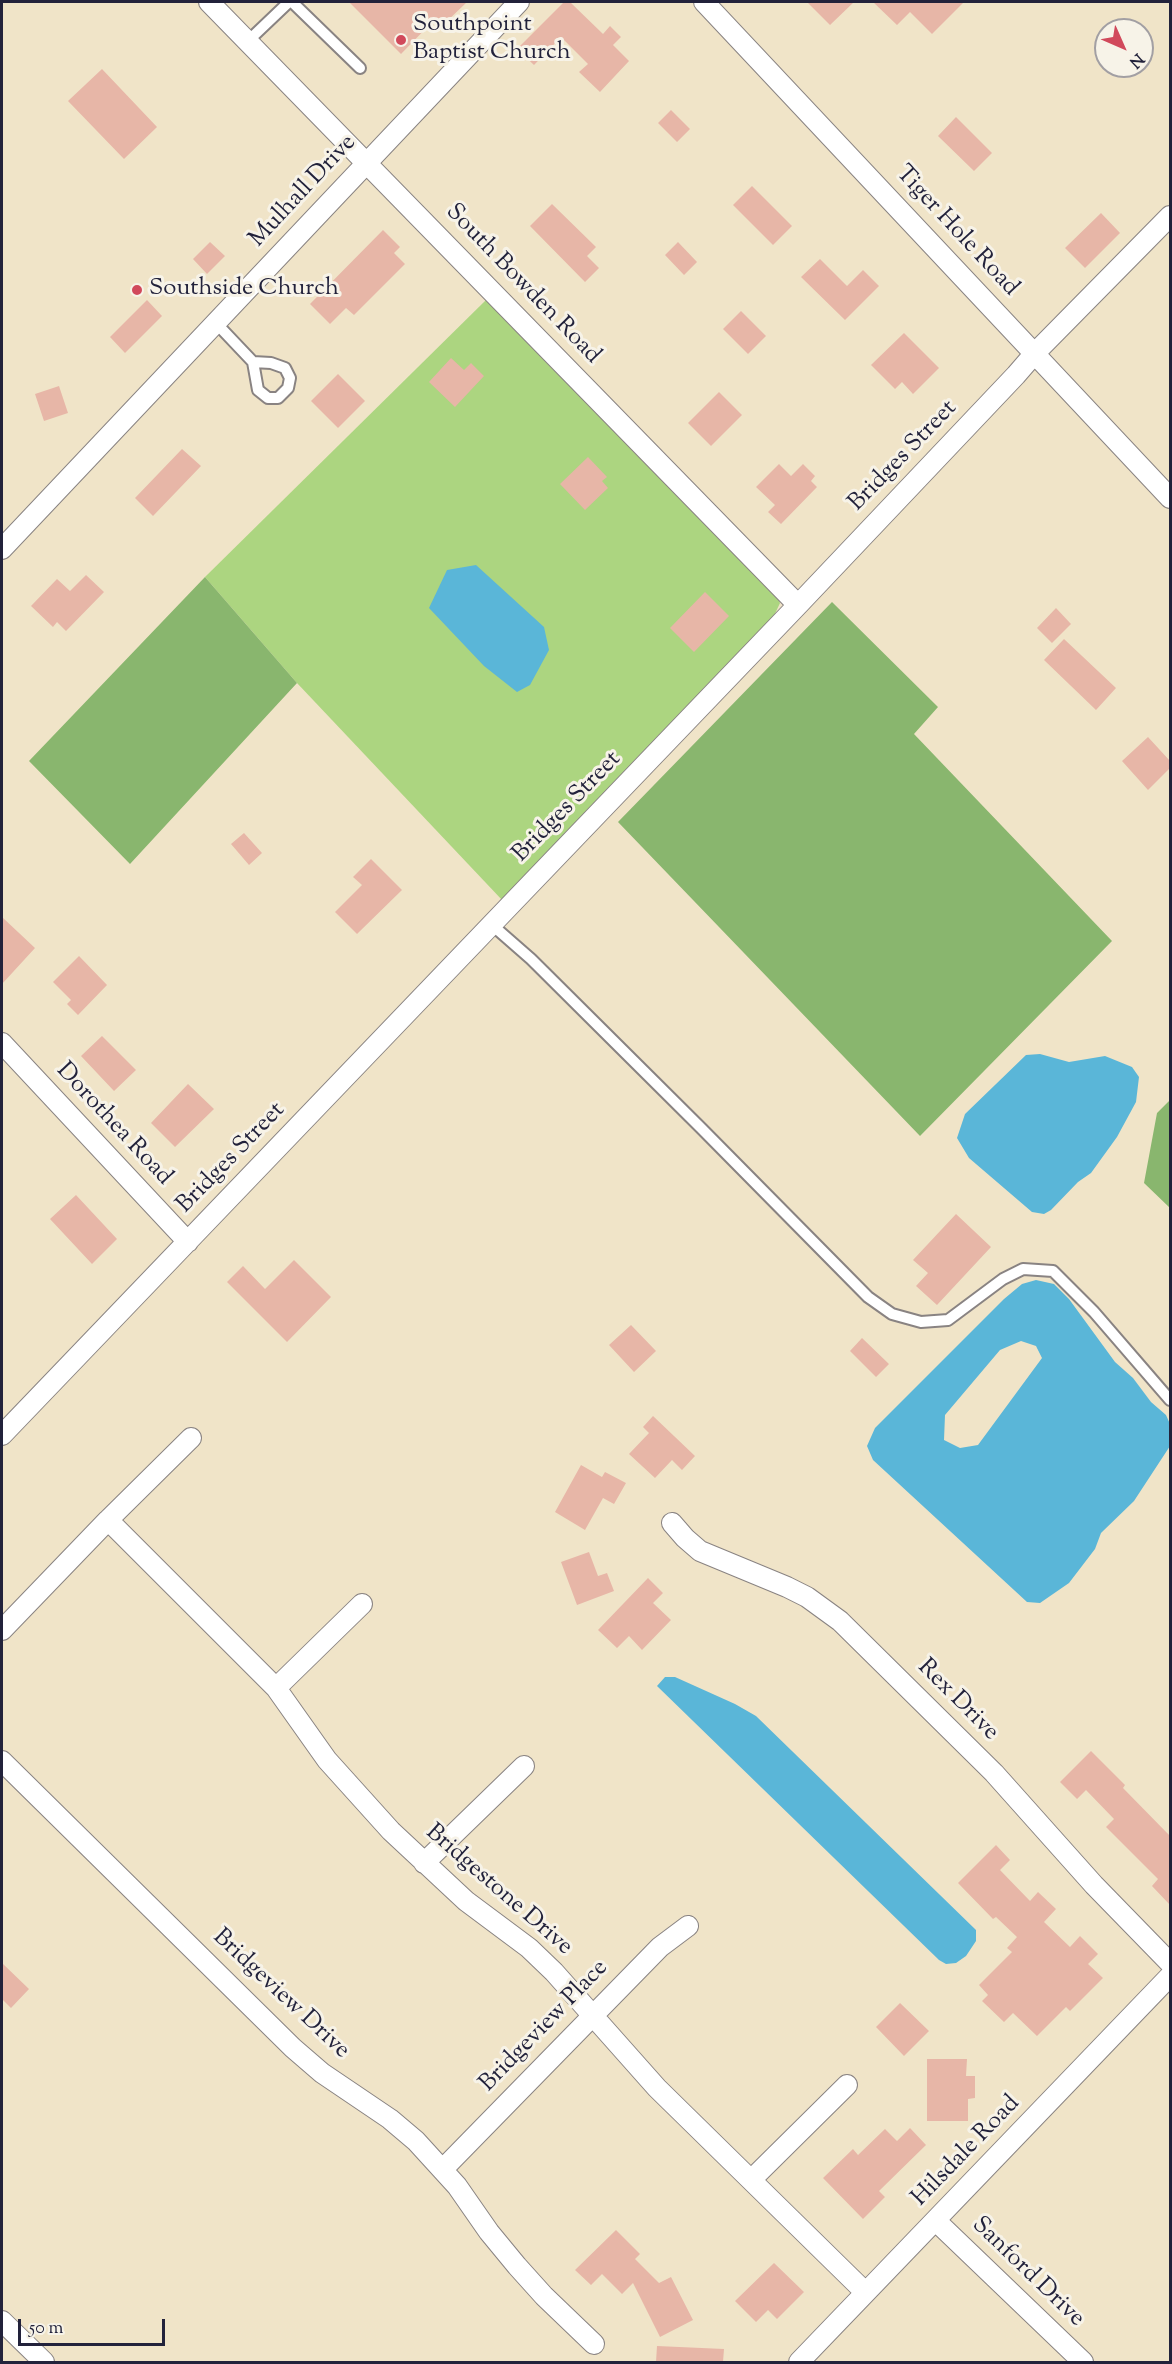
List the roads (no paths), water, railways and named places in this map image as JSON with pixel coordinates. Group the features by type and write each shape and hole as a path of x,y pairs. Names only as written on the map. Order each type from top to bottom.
{"street":[{"name":"South Bowden Road","path":"209,2 798,604"},
{"name":"Mulhall Drive","path":"2,549 519,2"},
{"name":"Tiger Hole Road","path":"704,2 1170,498"},
{"name":"Bridges Street","path":"2,1435 798,604 1035,353 1170,216"},
{"name":"Dorothea Road","path":"2,1043 188,1242"},
{"path":"2,1630 191,1438"},
{"name":"Bridgestone Drive","path":"108,1520 276,1688 327,1760 391,1831 466,1901 529,1948 593,2015 657,2088 865,2292"},
{"name":"Rex Drive","path":"672,1523 700,1551 807,1597 840,1621 994,1773 1094,1885 1170,1963"},
{"path":"276,1688 362,1604"},
{"name":"Bridgeview Drive","path":"2,1761 293,2048 322,2073 390,2119 416,2141 443,2169 517,2266 544,2296 594,2344"},
{"path":"424,1863 524,1766"},
{"name":"Bridgeview Place","path":"443,2169 660,1947 688,1926"},
{"name":"Hilsdale Road","path":"799,2362 1170,1976"},
{"path":"751,2180 847,2085"},
{"name":"Sanford Drive","path":"936,2221 1083,2362"},
{"path":"2,2321 44,2362"}],"lane":[{"path":"248,41 290,2 360,68"},
{"path":"216,322 253,362"},
{"path":"491,924 531,959 868,1296 892,1314 921,1322 948,1320 1003,1279 1023,1269 1053,1271 1094,1312 1170,1400"}],"water":[{"path":"476,565 544,627 549,650 530,685 517,692 484,666 429,608 447,570"},
{"path":"1040,1054 1069,1062 1105,1056 1132,1067 1139,1077 1136,1102 1117,1137 1091,1173 1044,1214 1032,1212 969,1158 957,1138 965,1114 1026,1055"},
{"path":"1036,1280 1054,1284 1069,1299 1115,1362 1133,1378 1151,1402 1166,1415 1170,1424 1170,1446 1134,1501 1101,1533 1095,1549 1069,1583 1040,1603 1027,1602 873,1460 867,1446 875,1428 1004,1299 1022,1284","holes":["1021,1341 1036,1346 1042,1358 978,1445 960,1448 944,1440 945,1415 1000,1350"]},
{"path":"665,1677 675,1677 756,1716 976,1930 976,1941 966,1956 956,1963 946,1964 939,1960 657,1686"}],"place":[{"name":"Southpoint Baptist Church","path":"401,40"},
{"name":"Southside Church","path":"137,290"}]}
